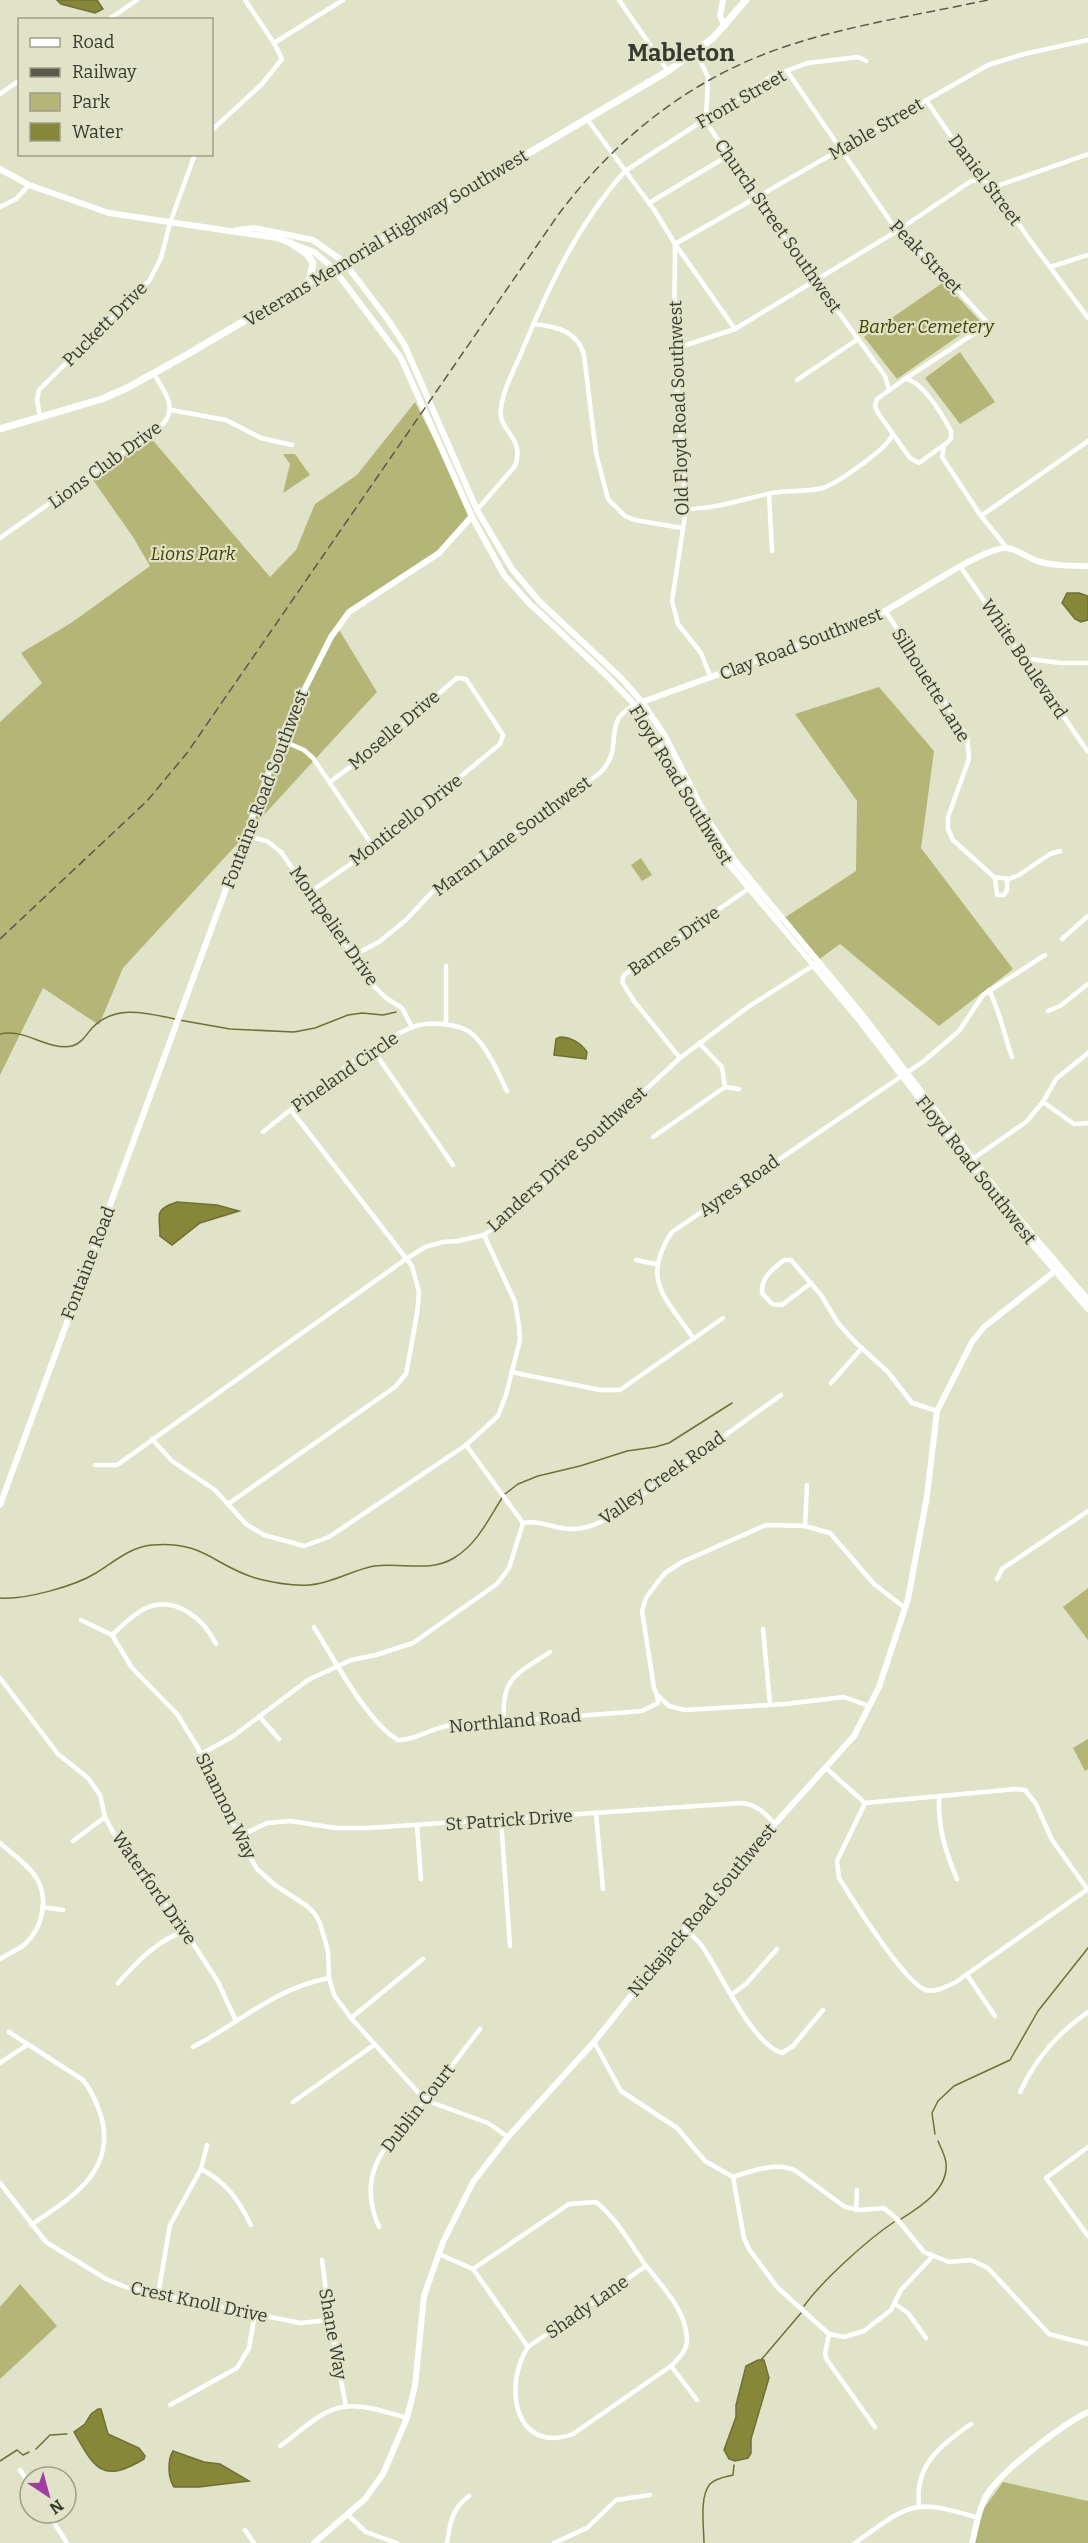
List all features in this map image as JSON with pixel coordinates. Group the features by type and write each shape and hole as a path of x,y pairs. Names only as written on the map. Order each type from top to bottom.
{"main road":[{"name":"Veterans Memorial Highway Southwest","path":"0,429 102,399 154,374 668,71 696,52 725,26 746,0"},
{"path":"722,2 720,16 725,26"},
{"path":"0,170 29,185 109,213 231,230"},
{"name":"Floyd Road Southwest","path":"231,230 254,228 313,240 344,262 395,330 418,373 434,423 472,517 496,563 513,586 634,705 658,740 711,838 748,889 816,964"},
{"name":"Floyd Road Southwest","path":"231,230 291,243 314,252 334,269 382,330 400,358 499,551 524,586 621,678 642,702 665,736 719,839 816,964 974,1158 1088,1310"},
{"path":"291,243 307,254 313,263 308,284"},
{"name":"Fontaine Road Southwest","path":"179,1022 281,740 304,686 342,621 357,607 439,553 477,510"},
{"path":"1007,548 1054,565 1088,566"},
{"name":"Clay Road Southwest","path":"642,702 886,612 960,566 1007,548"},
{"name":"Fontaine Road","path":"0,1505 63,1329 179,1022"},
{"name":"Floyd Road Southwest","path":"905,1074 1016,1225 1088,1300"},
{"name":"Nickajack Road Southwest","path":"314,2543 364,2499 383,2474 407,2418 415,2386 424,2296 439,2254 473,2182 508,2137 594,2042 718,1887 854,1736 893,1649 905,1608 922,1524 937,1411 972,1342 984,1327 1058,1269"},
{"path":"972,2543 978,2518 987,2496 1002,2478 1045,2442 1088,2412"}],"street":[{"path":"111,18 137,0"},
{"path":"214,124 276,68 282,59 245,0"},
{"path":"274,43 343,0"},
{"path":"619,0 645,34 668,71"},
{"name":"Mable Street","path":"675,244 988,65 1088,40"},
{"name":"Church Street Southwest","path":"696,52 708,76 705,119 756,199 885,376 889,390"},
{"name":"Front Street","path":"626,171 772,76 808,63 858,57 866,62"},
{"name":"Peak Street","path":"787,71 897,231 946,277 986,321 984,327 923,367"},
{"path":"0,94 18,81"},
{"name":"Daniel Street","path":"926,100 981,180 994,187 1088,318"},
{"path":"587,119 649,203 735,329"},
{"path":"994,187 1088,154"},
{"path":"649,203 729,155"},
{"name":"Puckett Drive","path":"40,419 36,400 39,390 149,281 161,258 170,223 194,156"},
{"name":"Fontaine Road Southwest","path":"477,510 515,466 518,459 518,446 502,418 501,407 533,324 567,253 599,202 626,171"},
{"path":"674,349 735,329 897,231 971,181 981,180"},
{"path":"0,207 15,199 29,185"},
{"name":"Old Floyd Road Southwest","path":"675,244 674,349 686,509 672,601 678,624 701,653 711,678"},
{"path":"1050,267 1088,255"},
{"path":"533,324 563,330 581,344 596,453 608,499 625,516 635,520 682,528"},
{"path":"796,380 858,339"},
{"path":"905,379 913,380 920,386 951,431 951,438 944,446 919,463 914,462 892,434 875,406 877,399 889,390 905,379 923,367"},
{"path":"920,386 918,380 923,367"},
{"name":"Lions Club Drive","path":"0,538 164,424 171,410 166,395 154,374"},
{"path":"885,376 898,384"},
{"path":"171,410 226,420 261,438 292,445"},
{"path":"686,509 706,509 769,494 822,488 834,483 885,446 892,439 892,434"},
{"path":"981,516 1088,441"},
{"path":"885,446 896,443 901,445"},
{"path":"944,446 942,457 981,516 1007,548"},
{"path":"930,456 942,457"},
{"path":"769,494 772,551"},
{"name":"White Boulevard","path":"960,566 1088,752"},
{"name":"Silhouette Lane","path":"886,612 967,736 969,759 948,816 948,829 953,840 995,878"},
{"path":"1022,658 1061,663 1088,663"},
{"name":"Monticello Drive","path":"310,892 374,848 500,744 503,735 466,680 457,678"},
{"name":"Moselle Drive","path":"330,782 374,750 457,678"},
{"name":"Maran Lane Southwest","path":"354,955 379,942 406,920 433,891 456,873 600,773 611,760 615,723 623,711 642,702"},
{"path":"281,740 309,753 374,848"},
{"name":"Montpelier Drive","path":"246,836 267,842 277,848 378,990 402,1008 412,1027"},
{"path":"1007,879 1007,890 1004,895 997,895 995,878 1007,879 1019,875 1050,854 1060,851"},
{"name":"Barnes Drive","path":"680,1058 634,1001 622,982 624,975 748,889"},
{"path":"1062,939 1088,916"},
{"name":"Ayres Road","path":"656,1264 662,1246 672,1232 905,1074 951,1038 989,990 1045,955"},
{"name":"Landers Drive Southwest","path":"95,1465 117,1465 406,1258 425,1247 484,1234 504,1220 680,1058 748,1007 816,964"},
{"path":"446,966 446,1025"},
{"path":"1048,1011 1060,1006 1088,984"},
{"path":"989,990 996,1004 1012,1057"},
{"name":"Pineland Circle","path":"262,1132 374,1050 412,1027 432,1023 471,1033 483,1048 507,1091"},
{"path":"699,1043 722,1067 725,1087"},
{"path":"374,1050 453,1165"},
{"path":"974,1158 1026,1122 1043,1102 1056,1079 1088,1053"},
{"path":"653,1137 725,1087 739,1089"},
{"path":"1043,1102 1074,1124 1088,1123"},
{"path":"228,1504 382,1396 406,1374 419,1292 416,1276 406,1258 291,1110"},
{"path":"152,1439 172,1461 205,1481 224,1497 246,1524 264,1535 304,1546 329,1537 466,1445 498,1416 520,1340 515,1302 484,1234"},
{"path":"812,1283 782,1305 772,1304 762,1293 763,1279 788,1259 791,1260 812,1283 838,1323 888,1372 912,1403 937,1411"},
{"path":"636,1260 656,1264 657,1279 662,1292 694,1339"},
{"path":"511,1372 600,1390 620,1390 723,1318"},
{"path":"831,1383 862,1348"},
{"name":"Valley Creek Road","path":"523,1523 538,1523 564,1529 594,1526 617,1513 781,1395"},
{"path":"201,1754 231,1737 308,1680 337,1665 413,1643 497,1584 509,1568 519,1544 523,1523 466,1445"},
{"path":"805,1526 807,1485"},
{"path":"997,1579 1002,1569 1088,1510"},
{"path":"869,1706 844,1697 685,1710 669,1706 657,1695 642,1611 646,1598 665,1573 681,1562 765,1525 805,1526 830,1533 874,1584 905,1608"},
{"path":"81,1620 112,1635 133,1615 148,1607 171,1605 189,1612 196,1618 216,1644"},
{"name":"Northland Road","path":"314,1627 379,1726 398,1740 415,1739 430,1730 447,1726 642,1711 658,1703 657,1695"},
{"path":"763,1629 770,1704"},
{"name":"Shannon Way","path":"112,1635 132,1668 177,1714 201,1754 257,1869 275,1886 307,1906 315,1914 328,1951 329,1978 334,1995 351,2018 425,2100 488,2123 508,2137"},
{"path":"504,1720 504,1693 508,1684 525,1668 550,1652"},
{"name":"Waterford Drive","path":"0,1678 58,1754 93,1785 100,1795 105,1817 127,1854 185,1931 218,1982 236,2020"},
{"path":"259,1716 279,1739"},
{"path":"826,1768 865,1803 1025,1790 1036,1804 1052,1840 1088,1890 956,1982 933,1991 916,1985 898,1964 839,1878 837,1861 865,1803"},
{"path":"939,1796 938,1820 945,1851 957,1879"},
{"name":"St Patrick Drive","path":"240,1836 267,1823 290,1821 336,1828 417,1826 742,1803 752,1804 759,1808 774,1823"},
{"path":"596,1814 603,1889"},
{"path":"73,1841 105,1817"},
{"path":"501,1820 510,1946"},
{"path":"417,1826 421,1879"},
{"path":"0,1843 30,1869 37,1879 41,1890 42,1907 41,1921 29,1939 24,1945 0,1959"},
{"path":"42,1907 63,1910"},
{"path":"684,1929 704,1950 756,2032 776,2051 782,2053 793,2046 824,2010"},
{"path":"118,1983 151,1949 169,1937 185,1931"},
{"path":"731,1995 746,1984 777,1949"},
{"path":"351,2018 423,1959"},
{"path":"967,1975 994,2016"},
{"path":"193,2047 284,1991 305,1983 329,1978"},
{"path":"1020,2092 1031,2068 1052,2041 1088,2012"},
{"name":"Dublin Court","path":"379,2227 371,2202 369,2186 373,2169 384,2149 480,2029"},
{"path":"9,2032 73,2073 89,2088 98,2107 105,2132 99,2163 92,2176 68,2199 31,2225"},
{"path":"594,2042 621,2091 676,2128 705,2161 733,2177 770,2168 793,2169 838,2203 856,2210 880,2207 889,2211 924,2252 949,2262 971,2260 988,2268 1049,2334 1088,2344"},
{"path":"0,2063 27,2044"},
{"path":"293,2102 374,2045"},
{"path":"158,2295 170,2225 201,2169 207,2145"},
{"path":"1088,2147 1047,2178 1088,2236"},
{"path":"201,2169 227,2186 237,2198 251,2224"},
{"path":"733,2177 744,2238 750,2249 783,2293 829,2334 844,2337 864,2331 891,2310 901,2290 932,2257"},
{"name":"Crest Knoll Drive","path":"0,2183 46,2242 106,2279 128,2289 300,2323 330,2320"},
{"path":"856,2210 857,2190"},
{"path":"439,2254 473,2269 528,2348 522,2357 516,2398 519,2414 527,2429 539,2437 561,2438 573,2434 671,2366 685,2350 687,2341 684,2326 669,2295 607,2210 596,2202 569,2204 548,2216 473,2269"},
{"name":"Shane Way","path":"322,2260 346,2407"},
{"name":"Shady Lane","path":"528,2348 646,2266"},
{"path":"895,2304 915,2321 926,2338"},
{"path":"170,2405 237,2368 249,2348 255,2314"},
{"path":"829,2334 825,2354 875,2427"},
{"path":"671,2366 697,2400"},
{"path":"280,2446 323,2415 346,2407 374,2409 407,2418"},
{"path":"919,2506 920,2480 928,2461 940,2446 971,2424"},
{"path":"554,2543 587,2528 616,2500 650,2495"},
{"path":"447,2543 456,2507 469,2496"},
{"path":"855,2543 898,2513 919,2506 942,2507 978,2518"},
{"path":"348,2515 366,2532 397,2543"},
{"path":"56,2525 67,2543"},
{"path":"245,2530 254,2543"}],"green space":[{"name":"Barber Cemetery","path":"944,282 980,321 897,379 864,337"},
{"path":"960,352 995,402 960,424 925,378"},
{"name":"Lions Park","path":"415,402 472,515 461,529 436,552 364,602 338,628 377,692 123,968 99,1025 43,988 0,1075 0,722 42,683 21,653 71,623 150,566 133,537 93,480 150,437 270,577 296,550 315,504 357,475"},
{"path":"283,454 295,454 310,475 283,493 290,464"},
{"path":"879,687 934,751 921,848 1013,969 939,1026 840,944 810,966 775,924 856,871 857,801 795,714"},
{"path":"641,858 652,875 642,881 631,865"},
{"path":"1088,1588 1088,1640 1063,1607"},
{"path":"1088,1739 1088,1769 1085,1771 1073,1748"},
{"path":"20,2284 57,2326 0,2379 0,2307"},
{"path":"1003,2482 1088,2501 1088,2543 969,2543 982,2511"}],"water":[{"path":"57,0 97,0 103,9 95,13 61,4"},
{"path":"1067,593 1088,596 1088,620 1081,622 1075,619 1062,603"},
{"path":"560,1037 572,1039 582,1046 587,1052 586,1059 554,1055 556,1039"},
{"path":"177,1202 217,1205 239,1211 200,1223 172,1245 160,1236 159,1218 161,1210"},
{"path":"758,2360 764,2360 769,2378 751,2439 751,2453 748,2458 735,2461 729,2459 724,2450 736,2417 736,2405 746,2366"},
{"path":"101,2409 108,2434 139,2448 145,2456 144,2459 118,2471 101,2469 94,2463 74,2432 85,2424 91,2414"},
{"path":"173,2451 204,2462 220,2464 249,2481 199,2487 174,2487 169,2469"}],"waterway":[{"path":"179,1020 230,1029 294,1032 315,1028 348,1015 362,1013 383,1015 396,1012"},
{"path":"0,1034 18,1034 63,1047 75,1045 101,1020 121,1013 153,1014 175,1019"},
{"path":"505,1494 518,1484 538,1476 627,1451 669,1443 732,1403"},
{"path":"0,1598 23,1597 63,1587 87,1578 129,1552 152,1545 185,1547 209,1556 244,1574 271,1582 296,1585 317,1584 374,1566 435,1565 454,1558 469,1546 502,1498"},
{"path":"935,2134 932,2113 938,2101 954,2086 1010,2060 1038,2011 1088,1948"},
{"path":"901,2219 932,2196 943,2181 946,2163 938,2141"},
{"path":"804,2306 822,2284 846,2261 894,2222"},
{"path":"761,2360 801,2313"},
{"path":"36,2449 50,2435 67,2434"},
{"path":"0,2461 17,2450 23,2455 29,2452"},
{"path":"704,2543 704,2496 710,2484 715,2480 733,2475 734,2465"}],"railway":[{"path":"0,939 147,801 187,753 558,215 581,186 633,134 692,90 758,57 793,44 841,31 988,0"}],"district":[{"name":"Mableton","path":"681,53"}]}
